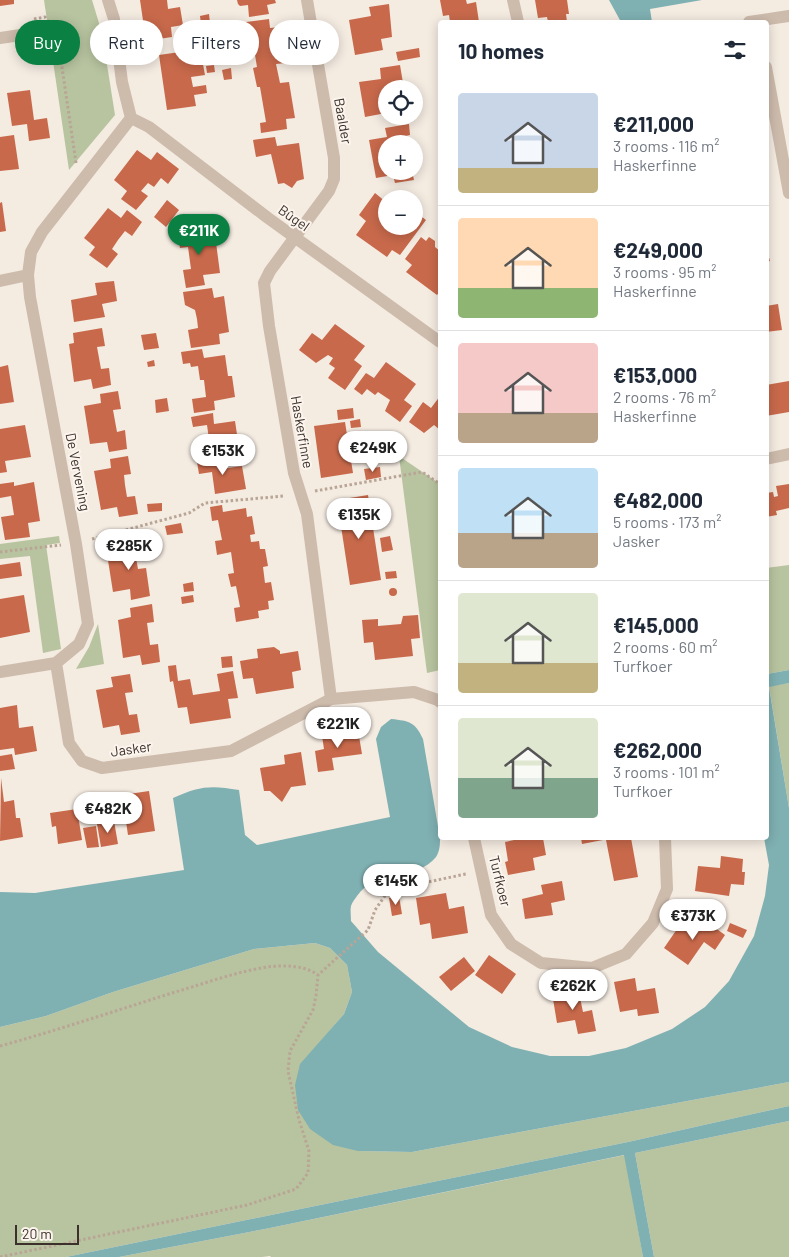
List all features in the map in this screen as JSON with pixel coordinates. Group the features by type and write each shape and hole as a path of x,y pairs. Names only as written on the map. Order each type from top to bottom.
{"street":[{"path":"108,0 114,19 122,82 131,118"},
{"name":"Baalder","path":"295,236 329,191 334,179 333,150 307,0"},
{"path":"514,0 518,20"},
{"path":"766,20 789,16"},
{"path":"0,38 15,36"},
{"path":"769,84 789,194"},
{"name":"De Vervening","path":"56,663 79,644 88,624 76,544 30,297 28,275 30,252 42,232 131,118"},
{"name":"Bûgel","path":"131,118 149,127 438,341"},
{"name":"Haskerfinne","path":"295,236 270,271 264,284 268,326 292,464 307,514 331,699"},
{"path":"0,281 28,275"},
{"path":"769,458 789,454"},
{"path":"0,672 56,663"},
{"name":"Jasker","path":"56,663 69,743 82,761 102,768 231,751 331,699"},
{"path":"331,699 414,692 438,700"},
{"name":"Turfkoer","path":"474,840 492,915 511,944 541,963 592,968 626,954 653,923 667,889 665,840"}],"path":[{"path":"31,20 45,17 47,20"},
{"path":"62,65 79,185"},
{"path":"0,552 76,544 189,513 206,503 301,494 422,472 438,483"},
{"path":"0,1256 247,1205 296,1189 308,1173 309,1151 299,1120 288,1071 290,1051 313,1010 318,975 368,930 375,910 389,890 481,871"},
{"path":"0,1046 230,975 268,967 298,966 318,975"}],"green space":[{"path":"44,0 92,0 98,20 90,20 90,65 107,65 115,115 69,170 54,65 80,65 80,20 47,20"},
{"path":"399,456 438,483 438,670 427,673"},
{"path":"59,536 60,543 46,545 61,649 43,653 30,556 0,559 0,544"},
{"path":"789,565 789,670 769,674 769,568"},
{"path":"98,624 104,664 76,669 89,647"},
{"path":"789,683 789,808 769,686"},
{"path":"315,943 330,948 347,965 352,992 344,1014 320,1042 358,1151 412,1152 789,1082 789,1106 628,1142 66,1257 0,1257 0,1027 46,1016 113,992 254,949"},
{"path":"789,1121 789,1257 654,1257 635,1153"},
{"path":"625,1155 643,1257 119,1257 265,1229"}],"water":[{"path":"609,0 702,0 650,9 652,20 620,20"},
{"path":"789,670 789,683 769,687 769,674"},
{"path":"769,687 789,808 789,1082 412,1152 358,1151 333,1145 310,1129 298,1110 295,1085 300,1064 344,1014 352,992 347,965 330,948 315,943 254,949 113,992 46,1016 0,1027 0,892 35,893 184,870 173,798 198,789 221,787 239,790 245,835 257,845 390,817 376,739 381,727 391,719 411,723 423,739 438,826 438,840 440,840 439,850 436,857 428,864 407,873 374,882 365,888 353,902 351,921 378,952 469,1027 512,1047 550,1056 589,1056 626,1048 672,1029 705,1007 729,981 754,936 765,896 769,865 764,840 769,840"},
{"path":"789,1106 789,1121 635,1153 654,1257 643,1257 624,1155 119,1257 66,1257 628,1142"}],"building":[{"path":"0,0 14,0 14,4 0,6"},
{"path":"140,0 167,0 168,9 180,7 182,20 173,20 173,27 171,27 172,37 163,38 163,20 143,20"},
{"path":"237,0 275,0 276,3 267,5 269,14 249,17 248,5 240,6"},
{"path":"440,0 466,0 467,4 476,2 479,20 450,20 449,15 443,16"},
{"path":"535,0 567,0 569,14 566,14 567,20 548,20 547,17 538,18"},
{"path":"389,4 392,37 381,39 383,50 355,55 349,20 371,16 369,7"},
{"path":"209,14 210,20 200,20 200,16"},
{"path":"269,19 269,65 276,65 280,83 289,82 295,118 286,119 287,129 261,133 260,123 266,122 260,87 257,87 253,68 259,65 259,20"},
{"path":"419,48 420,57 398,61 396,52"},
{"path":"173,53 173,65 203,65 205,75 191,77 193,87 206,85 207,93 194,95 196,106 167,110 160,65 163,65 163,54"},
{"path":"214,65 215,72 207,73 206,66"},
{"path":"400,65 402,80 378,80 378,115 365,117 359,82 381,79 380,68"},
{"path":"231,68 232,79 224,80 222,70"},
{"path":"30,90 34,120 47,118 50,138 29,141 27,124 12,126 7,93"},
{"path":"409,125 410,135 387,135 385,128"},
{"path":"14,135 19,169 0,171 0,137"},
{"path":"275,137 277,146 299,143 304,179 297,181 292,188 284,183 278,184 271,154 256,157 253,140"},
{"path":"378,138 378,178 376,178 369,140"},
{"path":"137,150 151,160 157,152 179,169 168,184 161,178 154,187 148,183 141,191 148,196 136,210 121,199 127,191 114,180"},
{"path":"394,180 414,180 395,183"},
{"path":"375,193 378,195 378,235 415,235 400,255 392,250 387,257 356,235 366,221 359,215"},
{"path":"167,200 179,210 166,227 154,217"},
{"path":"2,202 6,231 0,232 0,203"},
{"path":"108,208 121,218 127,210 142,222 132,236 125,231 118,240 112,249 118,254 107,268 89,255 95,247 84,238"},
{"path":"197,227 198,237 215,235 220,273 203,275 205,285 186,288 183,270 191,269 188,247 180,248 177,230"},
{"path":"421,237 426,241 429,237 435,241 435,247 438,249 437,295 406,272 412,265 405,259"},
{"path":"114,281 117,301 102,304 105,317 74,322 71,300 97,295 95,283"},
{"path":"212,288 214,298 224,296 229,332 219,334 220,344 191,348 188,330 198,328 197,319 195,310 185,305 183,292"},
{"path":"778,304 782,330 769,332 769,306"},
{"path":"335,324 365,346 354,360 362,366 345,390 328,378 335,368 329,364 333,358 328,355 316,363 299,350 312,333 322,340"},
{"path":"102,328 105,346 97,347 101,369 109,368 111,385 93,389 91,379 74,382 69,344 74,343 73,333"},
{"path":"156,333 159,348 144,350 141,335"},
{"path":"202,349 204,358 225,355 228,376 232,376 235,397 214,401 215,410 194,413 192,399 206,397 204,380 200,380 198,366 191,367 190,363 183,364 181,352"},
{"path":"154,360 155,366 148,367 147,362"},
{"path":"386,362 416,384 404,400 412,406 400,422 385,411 390,400 378,392 375,395 367,389 362,395 354,389 366,373 374,378"},
{"path":"8,365 14,402 0,404 0,367"},
{"path":"789,381 789,412 769,415 769,384"},
{"path":"118,391 121,409 113,410 117,432 125,430 127,449 109,452 107,442 90,444 84,406 101,403 100,394"},
{"path":"167,398 169,411 156,413 155,400"},
{"path":"438,399 438,428 434,425 424,433 409,422 423,402 431,408"},
{"path":"353,408 354,418 338,420 337,410"},
{"path":"213,413 214,424 235,421 238,441 230,443 231,454 204,458 202,447 210,446 207,425 193,427 191,417"},
{"path":"360,419 361,427 351,428 350,421"},
{"path":"345,422 353,473 321,478 314,426"},
{"path":"25,425 31,457 5,461 7,472 0,473 0,429"},
{"path":"364,447 366,461 356,462 354,448"},
{"path":"128,456 131,474 124,475 127,497 135,496 138,514 119,517 117,507 101,510 94,471 111,468 110,459"},
{"path":"219,459 221,469 242,466 246,489 215,494 212,472 199,474 197,462"},
{"path":"380,467 381,477 366,480 364,469"},
{"path":"14,482 14,486 34,482 40,521 28,523 30,537 5,540 1,517 14,515 11,496 0,498 0,484"},
{"path":"789,484 789,508 776,511 777,515 769,516 769,493 773,492 774,497 778,496 776,486"},
{"path":"368,495 381,580 350,585 337,500"},
{"path":"162,503 162,511 148,512 147,504"},
{"path":"385,503 387,516 376,518 374,504"},
{"path":"222,505 223,512 246,508 247,517 252,516 255,534 250,535 251,542 259,541 260,549 265,549 268,566 263,567 265,583 271,582 274,600 268,601 269,609 258,611 259,618 236,622 234,608 240,607 236,586 231,587 228,574 234,573 231,552 217,555 215,541 222,540 218,520 212,521 210,507"},
{"path":"181,523 183,533 167,535 165,526"},
{"path":"390,536 393,550 382,552 380,538"},
{"path":"141,539 144,557 136,558 138,569 146,568 150,596 131,600 130,589 113,592 107,554 124,551 123,542"},
{"path":"20,562 22,576 0,579 0,565"},
{"path":"396,571 397,578 386,579 385,572"},
{"path":"193,582 194,591 184,592 183,584"},
{"path":"393,588 397,592 393,596 389,592"},
{"path":"24,595 30,632 0,638 0,599"},
{"path":"193,595 194,602 182,604 181,597"},
{"path":"152,604 154,622 147,623 150,645 158,644 160,662 142,665 140,655 123,658 118,620 131,617 130,608"},
{"path":"418,615 420,638 411,639 413,656 375,660 373,642 364,643 362,620 378,619 378,626 390,625 401,624 403,616"},
{"path":"274,647 280,651 280,654 298,651 301,670 292,672 294,688 256,694 253,678 243,679 240,661 258,658 257,649"},
{"path":"232,656 233,667 222,668 221,657"},
{"path":"176,665 178,681 190,679 193,695 220,691 217,674 233,671 238,698 228,699 231,718 190,724 187,707 178,708 173,681 170,682 168,666"},
{"path":"130,674 133,692 125,693 129,715 137,714 140,732 121,735 119,725 103,728 96,690 113,687 111,677"},
{"path":"17,705 19,728 33,726 37,751 15,755 14,748 0,750 0,708"},
{"path":"358,730 362,754 332,758 334,770 318,772 315,751 324,749 322,736"},
{"path":"301,752 306,785 291,787 282,802 270,791 264,791 260,768 285,764 284,755"},
{"path":"12,754 15,769 0,771 0,756"},
{"path":"1,778 4,802 14,800 16,818 20,818 23,837 0,841"},
{"path":"149,791 155,831 128,835 122,795"},
{"path":"77,809 82,840 58,844 56,826 52,827 50,813"},
{"path":"114,821 118,844 101,847 97,824"},
{"path":"96,826 99,847 87,848 83,828"},
{"path":"514,840 543,840 546,855 533,858 535,870 508,875 505,862 508,861 505,842"},
{"path":"581,840 603,840 582,844"},
{"path":"606,840 631,840 638,877 614,881"},
{"path":"721,856 743,859 744,885 731,884 729,896 695,891 698,866 720,868"},
{"path":"562,881 565,900 551,903 553,915 525,919 522,899 543,894 541,885"},
{"path":"446,893 449,909 464,906 468,933 432,939 430,923 420,925 416,898"},
{"path":"399,896 402,914 392,916 389,898"},
{"path":"684,919 701,931 707,922 725,935 715,950 704,942 688,965 664,948"},
{"path":"730,923 747,930 743,938 727,931"},
{"path":"489,955 516,974 502,994 475,975"},
{"path":"464,957 475,971 451,991 439,977"},
{"path":"635,978 637,991 655,988 659,1013 638,1016 637,1009 620,1012 614,982"},
{"path":"578,988 583,1012 592,1010 596,1031 578,1034 575,1020 557,1023 552,993"}]}
